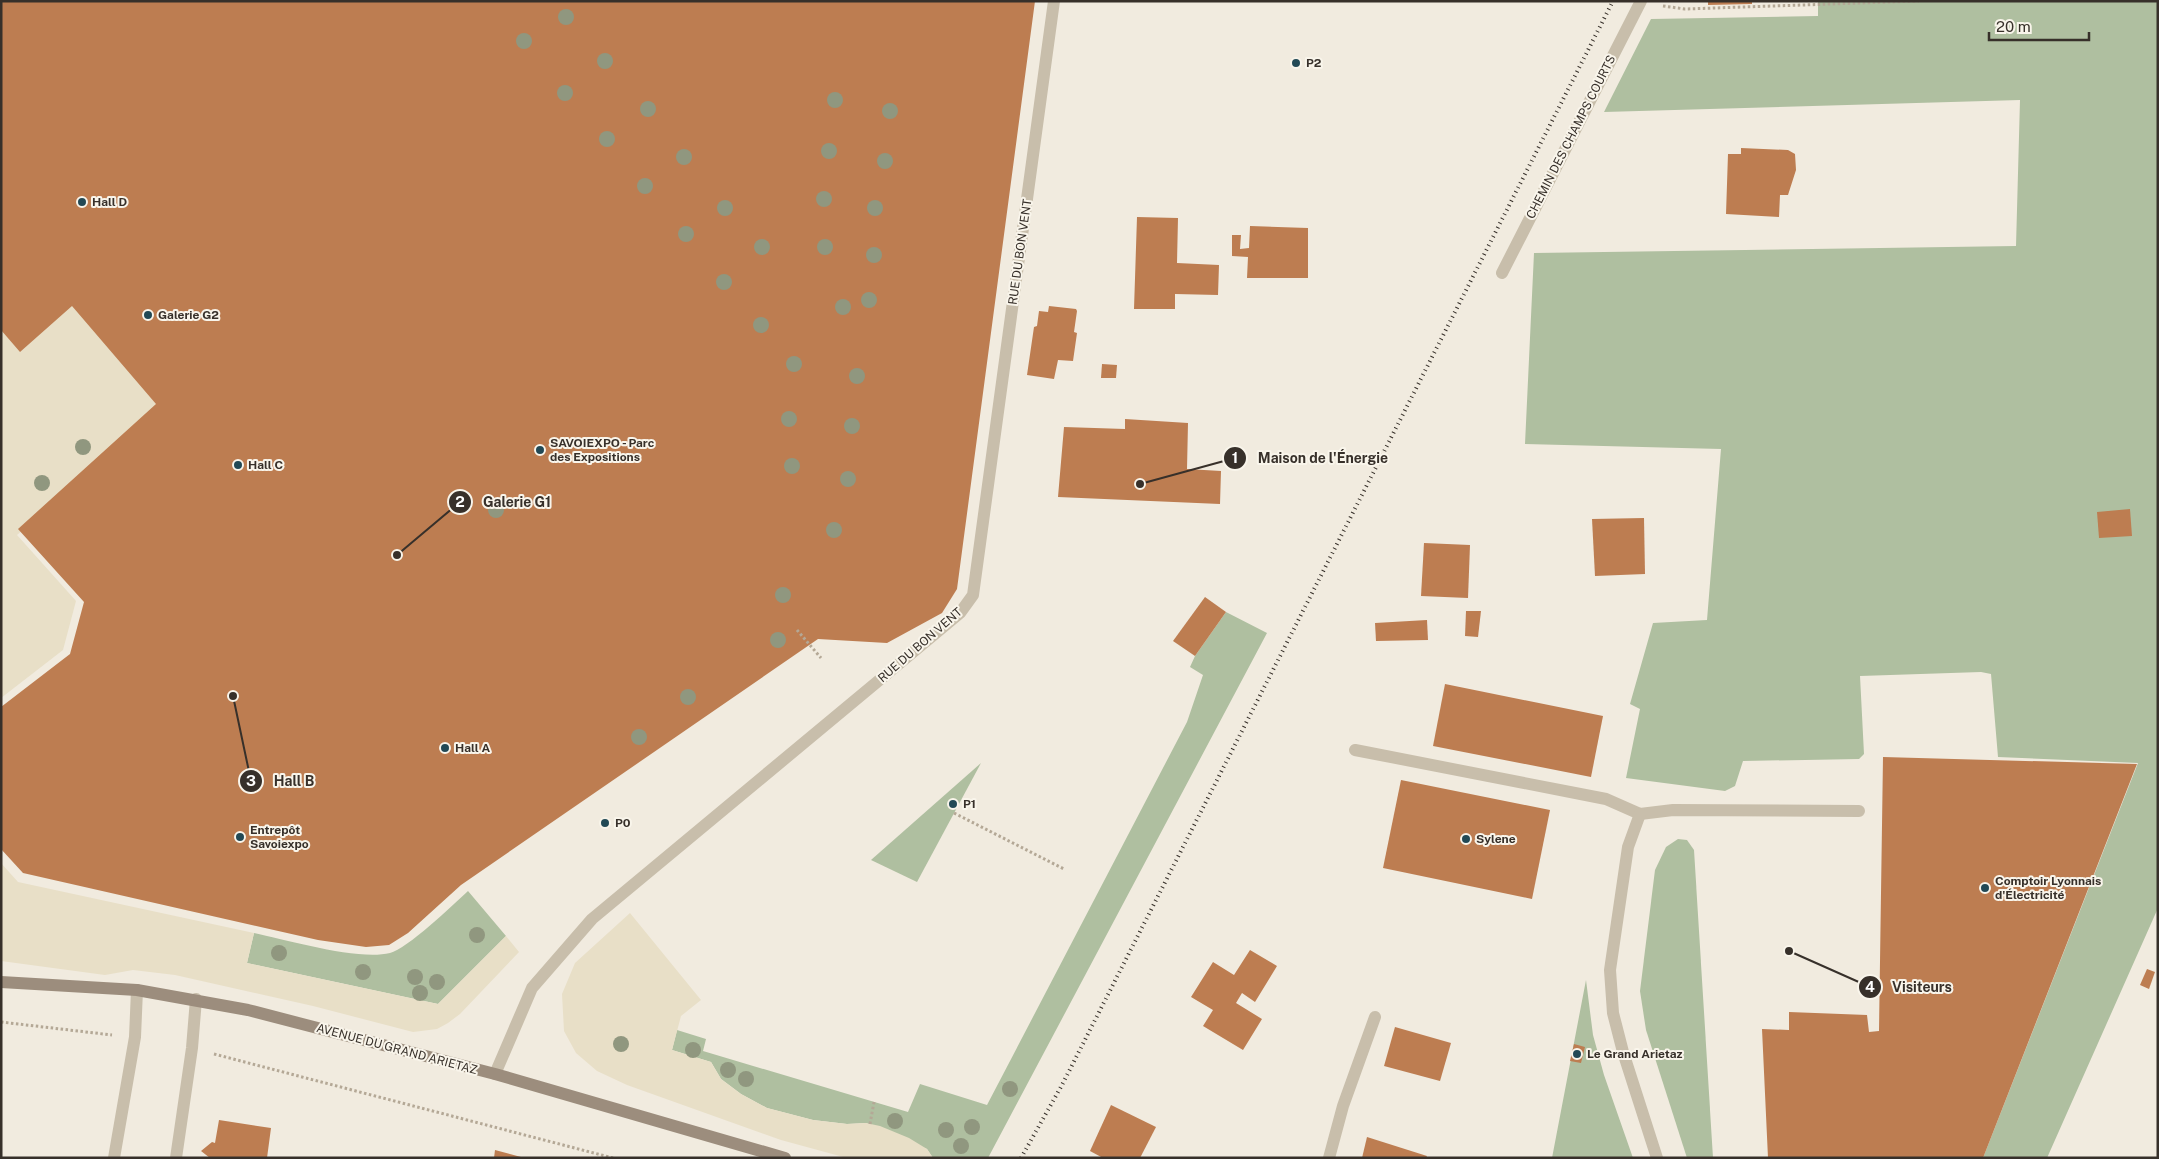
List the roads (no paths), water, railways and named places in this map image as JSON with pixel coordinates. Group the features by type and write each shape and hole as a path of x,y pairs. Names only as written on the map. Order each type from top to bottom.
{"main road":[{"name":"AVENUE DU GRAND ARIETAZ","path":"1,982 137,990 196,999 495,1074 785,1158"}],"street":[{"name":"RUE DU BON VENT","path":"495,1074 532,988 592,919 948,624 960,613 973,595 1054,1"},
{"name":"CHEMIN DES CHAMPS COURTS","path":"1502,273 1641,2"},
{"path":"1355,750 1606,799 1640,814 1673,810 1859,811"},
{"path":"1640,814 1628,847 1610,970 1613,1013 1623,1052 1657,1158"},
{"path":"114,1158 135,1037 137,990"},
{"path":"176,1158 192,1048 196,999"},
{"path":"1329,1158 1343,1106 1375,1017"},
{"path":"1651,1143 1651,1158"}],"railway":[{"path":"1021,1158 1062,1085 1613,1"}],"place":[{"name":"P2","path":"1296,63"},
{"name":"Hall D","path":"82,202"},
{"name":"Galerie G2","path":"148,315"},
{"name":"SAVOIEXPO - Parc des Expositions","path":"540,450"},
{"name":"Hall C","path":"238,465"},
{"name":"Maison de l'Énergie","path":"1140,484"},
{"name":"Galerie G1","path":"397,555"},
{"name":"Hall B","path":"233,696"},
{"name":"Hall A","path":"445,748"},
{"name":"P1","path":"953,804"},
{"name":"P0","path":"605,823"},
{"name":"Entrepôt Savoiexpo","path":"240,837"},
{"name":"Sylene","path":"1466,839"},
{"name":"Comptoir Lyonnais d'Électricité","path":"1985,888"},
{"name":"Visiteurs","path":"1789,951"},
{"name":"Le Grand Arietaz","path":"1577,1054"}]}
